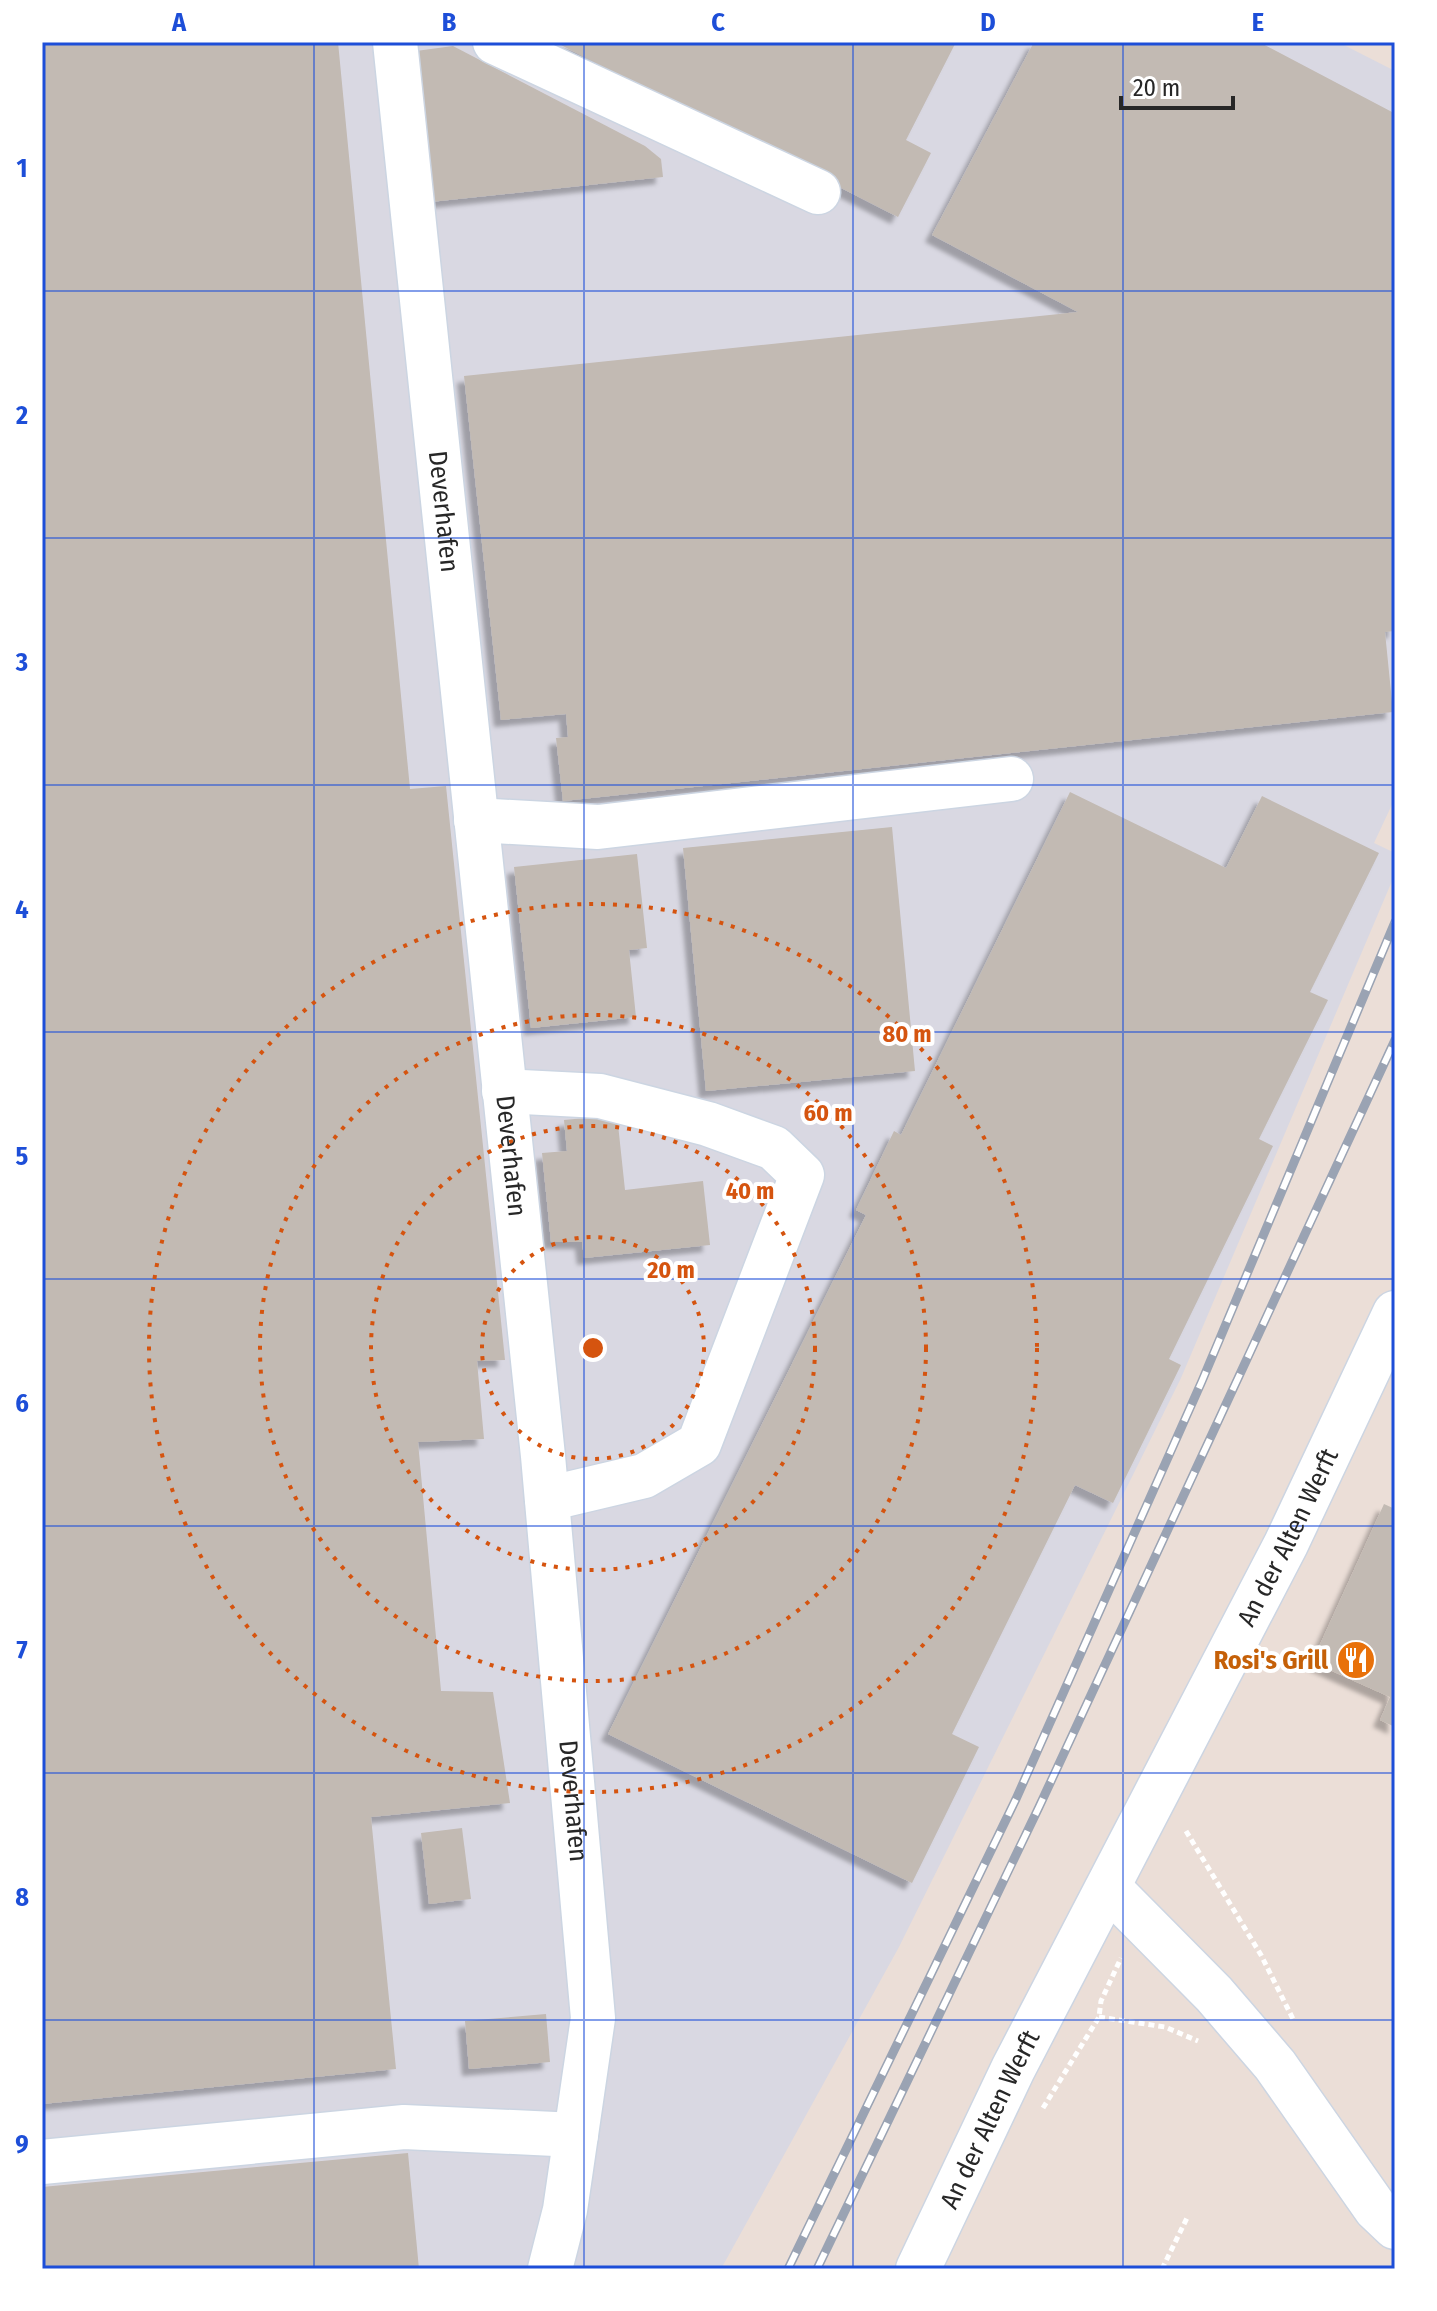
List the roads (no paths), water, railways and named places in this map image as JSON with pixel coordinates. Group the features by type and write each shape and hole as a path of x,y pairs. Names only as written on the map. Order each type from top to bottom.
{"street":[{"name":"Deverhafen","path":"395,42 547,1499 593,2018 565,2210 550,2269"},
{"path":"495,42 818,192"},
{"path":"476,820 598,827 1011,779"},
{"path":"504,1091 600,1096 708,1124 774,1148 802,1175 699,1444 644,1476 547,1499"},
{"name":"An der Alten Werft","path":"918,2269 1013,2069 1286,1544 1395,1313"},
{"path":"1109,1888 1214,1994 1275,2065 1376,2209 1395,2227"},
{"path":"42,2162 404,2127 576,2135"}],"railway":[{"path":"788,2269 1016,1799 1202,1381 1395,922"},
{"path":"817,2269 1039,1807 1395,1040"}],"place":[{"name":"Rosi's Grill","path":"1356,1660"}]}
